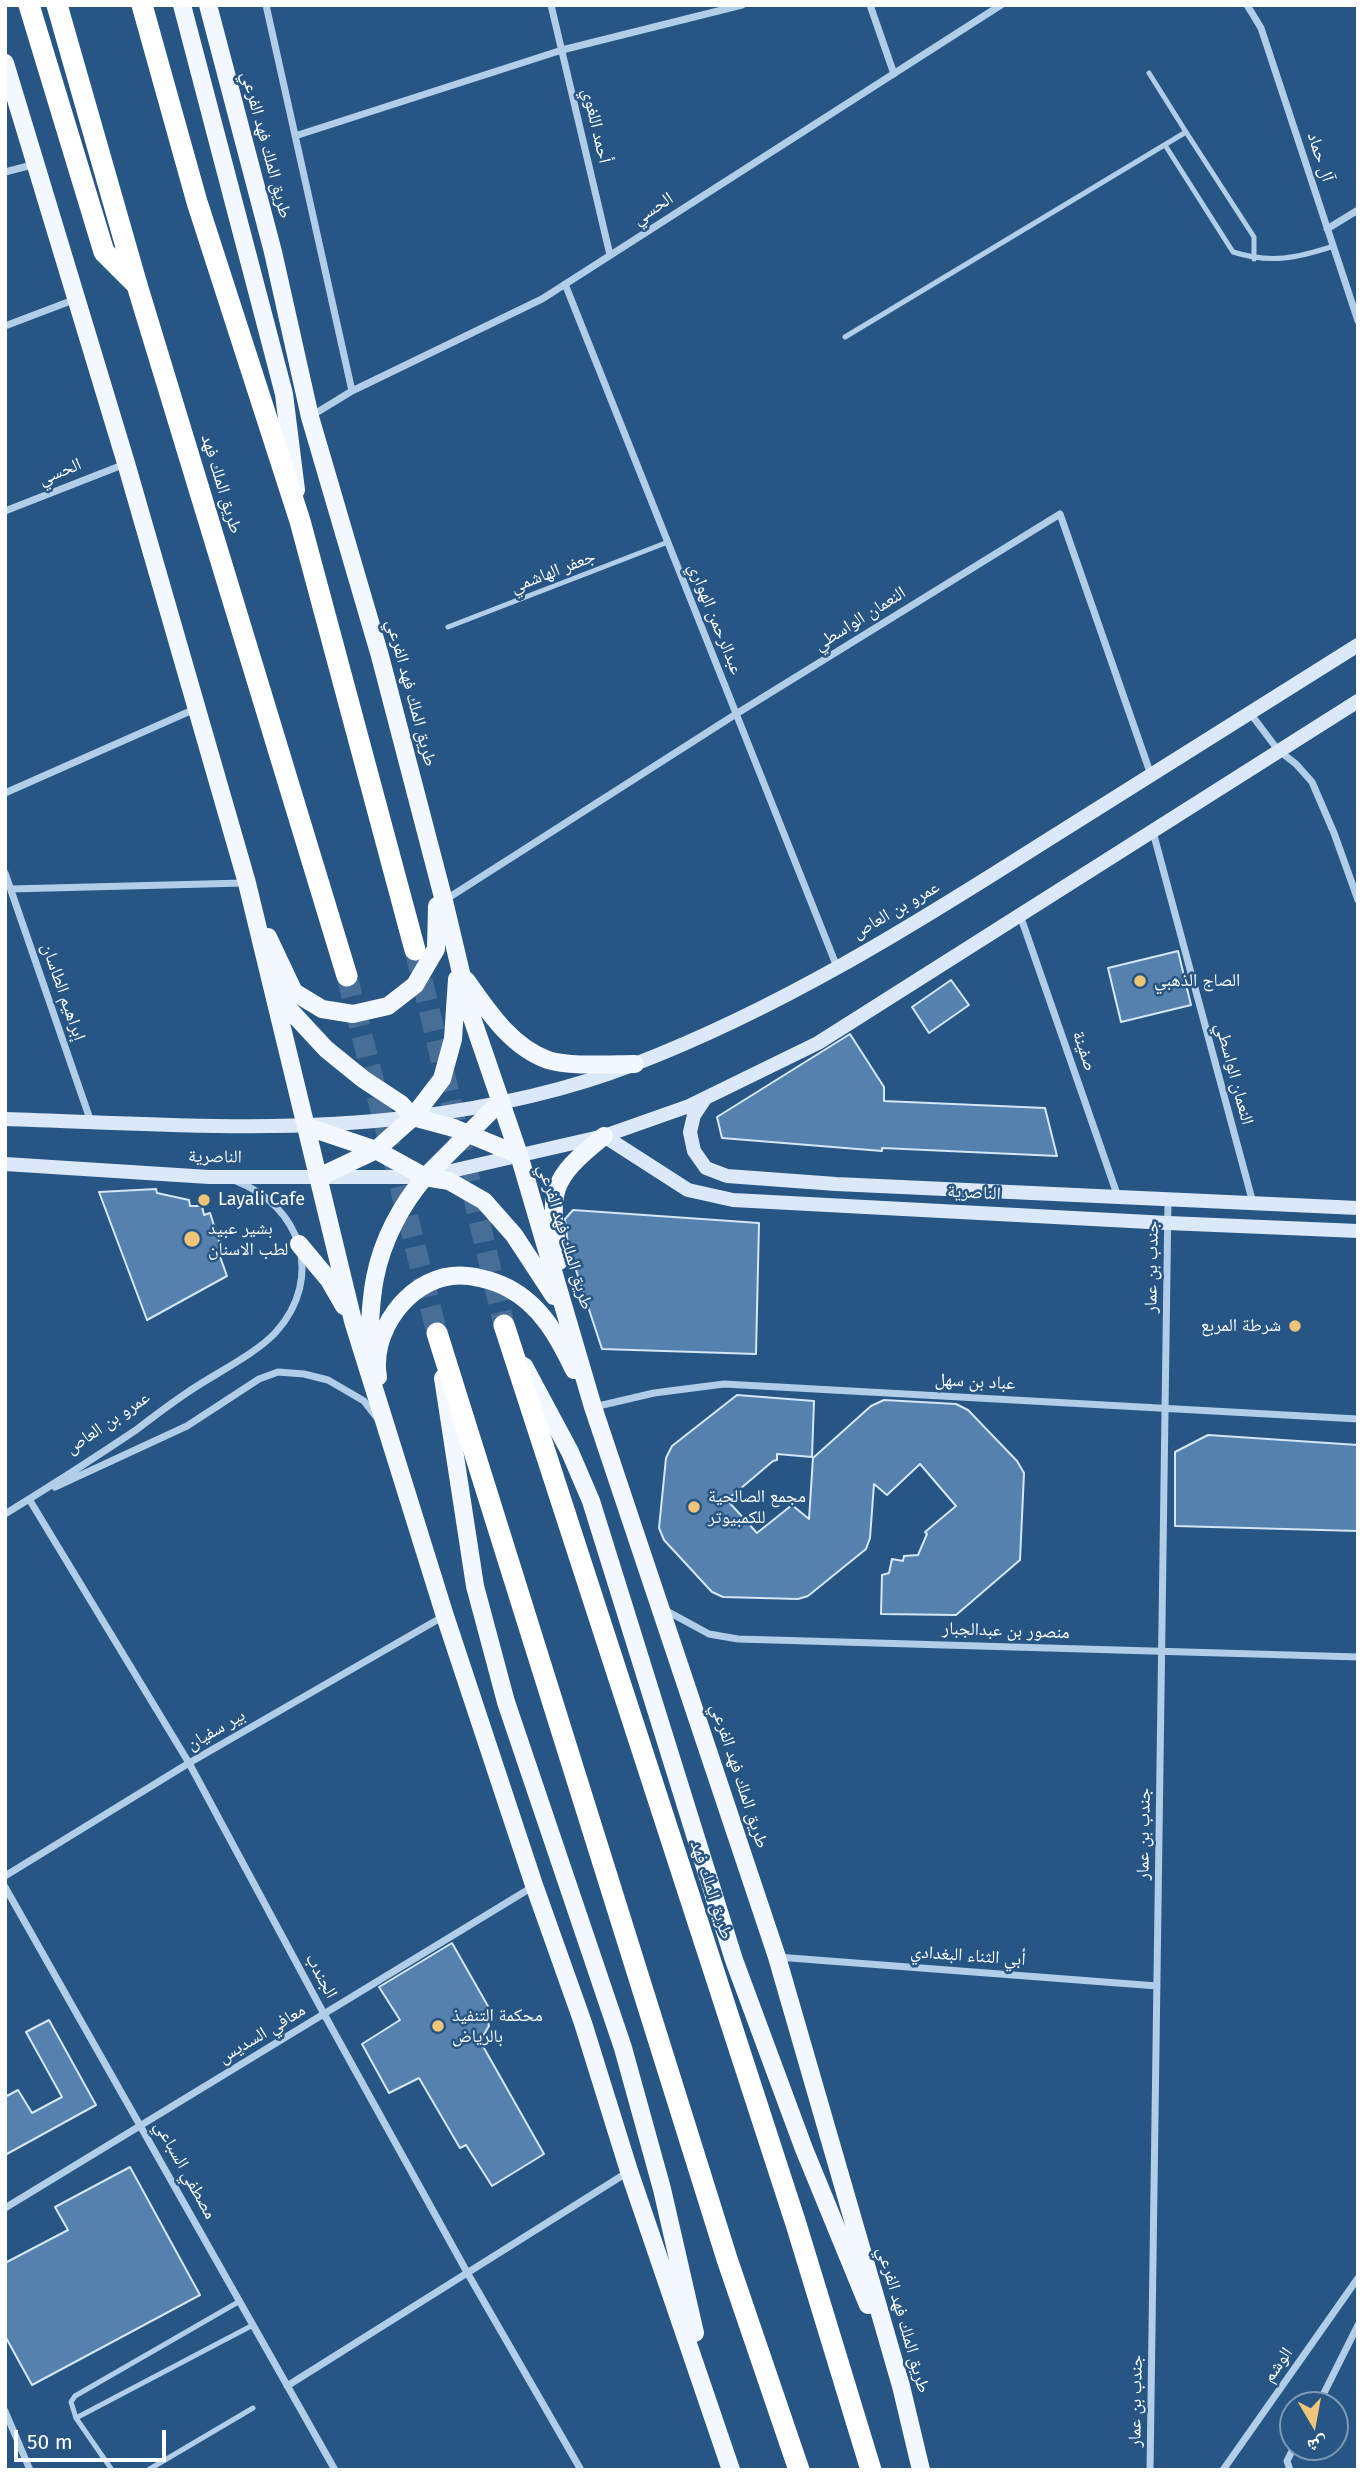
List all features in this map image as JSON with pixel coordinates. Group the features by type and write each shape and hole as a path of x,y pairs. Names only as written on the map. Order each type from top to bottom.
{"highway":[{"path":"29,5 104,252 137,285"},
{"name":"طريق الملك فهد","path":"57,5 137,285 347,975"},
{"path":"142,5 197,202 300,521 415,950"},
{"name":"طريق الملك فهد","path":"504,1325 796,2224 871,2470"},
{"path":"437,1333 727,2259 799,2470"}],"main road":[{"path":"182,5 284,394 300,521"},
{"name":"طريق الملك فهد الفرعي","path":"208,5 273,252 310,417 380,656 471,1015 519,1155 593,1407 777,1957 901,2386 921,2470"},
{"path":"5,63 127,463 195,709 247,883 353,1321 445,1616 731,2470"},
{"name":"عمرو بن العاص","path":"413,1117 501,1101 585,1081 635,1064 763,1007 920,921 1358,645"},
{"path":"425,1177 604,1136 689,1106 818,1043 1358,701"},
{"path":"251,903 293,992 322,1009 353,1014 388,1006 415,985 436,949 438,929 435,867"},
{"path":"259,934 288,1008 326,1049 363,1079 401,1104 413,1117 519,1155"},
{"path":"458,969 489,1013 516,1041 530,1050 549,1060 635,1064"},
{"path":"319,1177 376,1150 413,1117 442,1079 453,1039 458,969"},
{"name":"الناصرية","path":"706,1098 694,1115 690,1132 694,1151 706,1168 727,1176 836,1184 1358,1208"},
{"path":"368,1363 375,1278 391,1228 415,1188 501,1101"},
{"name":"الناصرية","path":"5,1119 308,1127 413,1117"},
{"path":"308,1127 376,1150 425,1177 449,1181 484,1201 514,1236 566,1313"},
{"path":"566,1313 552,1210 557,1185 574,1161 604,1136"},
{"name":"الناصرية","path":"604,1136 688,1190 733,1200 1358,1231"},
{"name":"الناصرية","path":"5,1164 209,1177 425,1177"},
{"path":"299,1244 329,1280 353,1321"},
{"path":"389,1432 376,1365 383,1333 402,1301 421,1287 451,1276 481,1278 507,1287 520,1295 554,1329 593,1407"},
{"path":"504,1325 570,1451 591,1501 734,1960 804,2150 901,2386"},
{"path":"437,1333 475,1586 506,1702 623,2048 662,2189 716,2424"}],"street":[{"path":"266,5 352,391"},
{"name":"أحمد اللغوي","path":"551,5 610,255"},
{"path":"295,136 562,50 741,5"},
{"path":"870,5 894,74"},
{"name":"الحسي","path":"310,417 352,391 542,299 1001,5"},
{"name":"آل حماد","path":"1247,5 1261,28 1358,321"},
{"path":"5,172 36,164"},
{"path":"1327,229 1358,210"},
{"name":"عبدالرحمن الهواري","path":"565,284 836,967"},
{"path":"5,326 76,299"},
{"name":"الحسي","path":"5,511 127,463"},
{"name":"النعمان الواسطي","path":"444,901 736,714 1060,514 1152,775"},
{"path":"5,793 195,709"},
{"path":"1251,713 1278,750 1296,764 1312,782 1358,900"},
{"name":"النعمان الواسطي","path":"1153,832 1253,1203"},
{"path":"7,881 247,883"},
{"name":"إبراهيم الطاسان","path":"7,881 91,1122"},
{"name":"صفينة","path":"1020,915 1118,1197"},
{"path":"209,1177 233,1180 256,1189 275,1203 290,1222 299,1244"},
{"name":"جندب بن عمار","path":"1150,2470 1168,1199"},
{"name":"عمرو بن العاص","path":"5,1514 275,1333 289,1314 299,1292 302,1268 299,1244"},
{"path":"31,1498 187,1426 259,1379 278,1372 304,1374 328,1380 365,1401 389,1432"},
{"name":"عباد بن سهل","path":"593,1407 654,1393 724,1384 1358,1419"},
{"name":"الجندب","path":"31,1498 189,1763 324,2014 580,2470"},
{"name":"منصور بن عبدالجبار","path":"661,1608 709,1633 738,1639 1358,1657"},
{"name":"بير سفيان","path":"5,1876 189,1763 445,1616"},
{"name":"معافي السديس","path":"5,2208 534,1885"},
{"name":"مصطفي السباعي","path":"5,1887 335,2470"},
{"name":"أبي الثناء البغدادي","path":"777,1957 1157,1986"},
{"path":"287,2386 629,2171"},
{"name":"الوشم","path":"1223,2470 1358,2278"},
{"path":"1325,2391 1358,2325"},
{"path":"5,2411 30,2470"},
{"path":"5,2436 14,2432"}],"lane":[{"path":"1149,73 1254,237 1254,259"},
{"path":"845,337 1186,132"},
{"path":"1165,145 1233,252 1254,259 1274,260 1307,255 1334,246"},
{"name":"جعفر الهاشمي","path":"448,627 668,542"},
{"path":"112,2470 76,2418 71,2402 75,2396 240,2301"},
{"path":"76,2418 253,2325"},
{"path":"148,2470 253,2408"}],"building":[{"path":"1178,951 1191,1005 1121,1022 1108,968"},
{"path":"951,980 969,1005 929,1033 912,1007"},
{"path":"850,1034 884,1087 884,1101 1045,1108 1057,1156 882,1148 882,1151 722,1138 717,1117"},
{"path":"156,1189 157,1193 189,1200 190,1206 202,1206 204,1215 210,1213 222,1250 218,1251 227,1276 147,1320 99,1192"},
{"path":"573,1210 759,1223 756,1354 602,1349 568,1246 565,1219"},
{"name":"مجمع الصالحية للكمبيوتر","path":"737,1395 814,1401 812,1457 777,1454 777,1460 727,1500 757,1533 792,1505 809,1519 813,1458 871,1406 884,1400 956,1404 968,1410 1017,1461 1024,1473 1020,1560 956,1615 881,1614 882,1575 889,1573 892,1559 903,1561 904,1556 918,1555 927,1534 925,1532 956,1506 920,1464 887,1495 874,1484 870,1538 866,1549 808,1596 798,1599 723,1597 712,1592 664,1540 659,1528 666,1458 672,1446"},
{"path":"1208,1435 1358,1445 1358,1531 1175,1526 1175,1452"},
{"path":"452,1943 493,2015 487,2018 489,2026 480,2041 544,2154 492,2186 466,2145 460,2148 419,2078 389,2093 362,2044 400,2020 379,1987"},
{"path":"49,2020 96,2105 5,2155 5,2097 18,2090 32,2113 62,2097 26,2032"},
{"path":"130,2167 200,2295 32,2385 5,2336 5,2263 68,2230 55,2207"}],"tunnel":[{"path":"415,950 504,1325"},
{"path":"347,976 437,1333"}],"place":[{"name":"الصاج الذهبي","path":"1140,981"},
{"name":"Layali Cafe","path":"204,1200"},
{"name":"بشير عبيد لطب الاسنان","path":"192,1239"},
{"name":"شرطة المربع","path":"1295,1326"},
{"name":"مجمع الصالحية للكمبيوتر","path":"694,1507"},
{"name":"محكمة التنفيذ بالرياض","path":"438,2026"}]}
